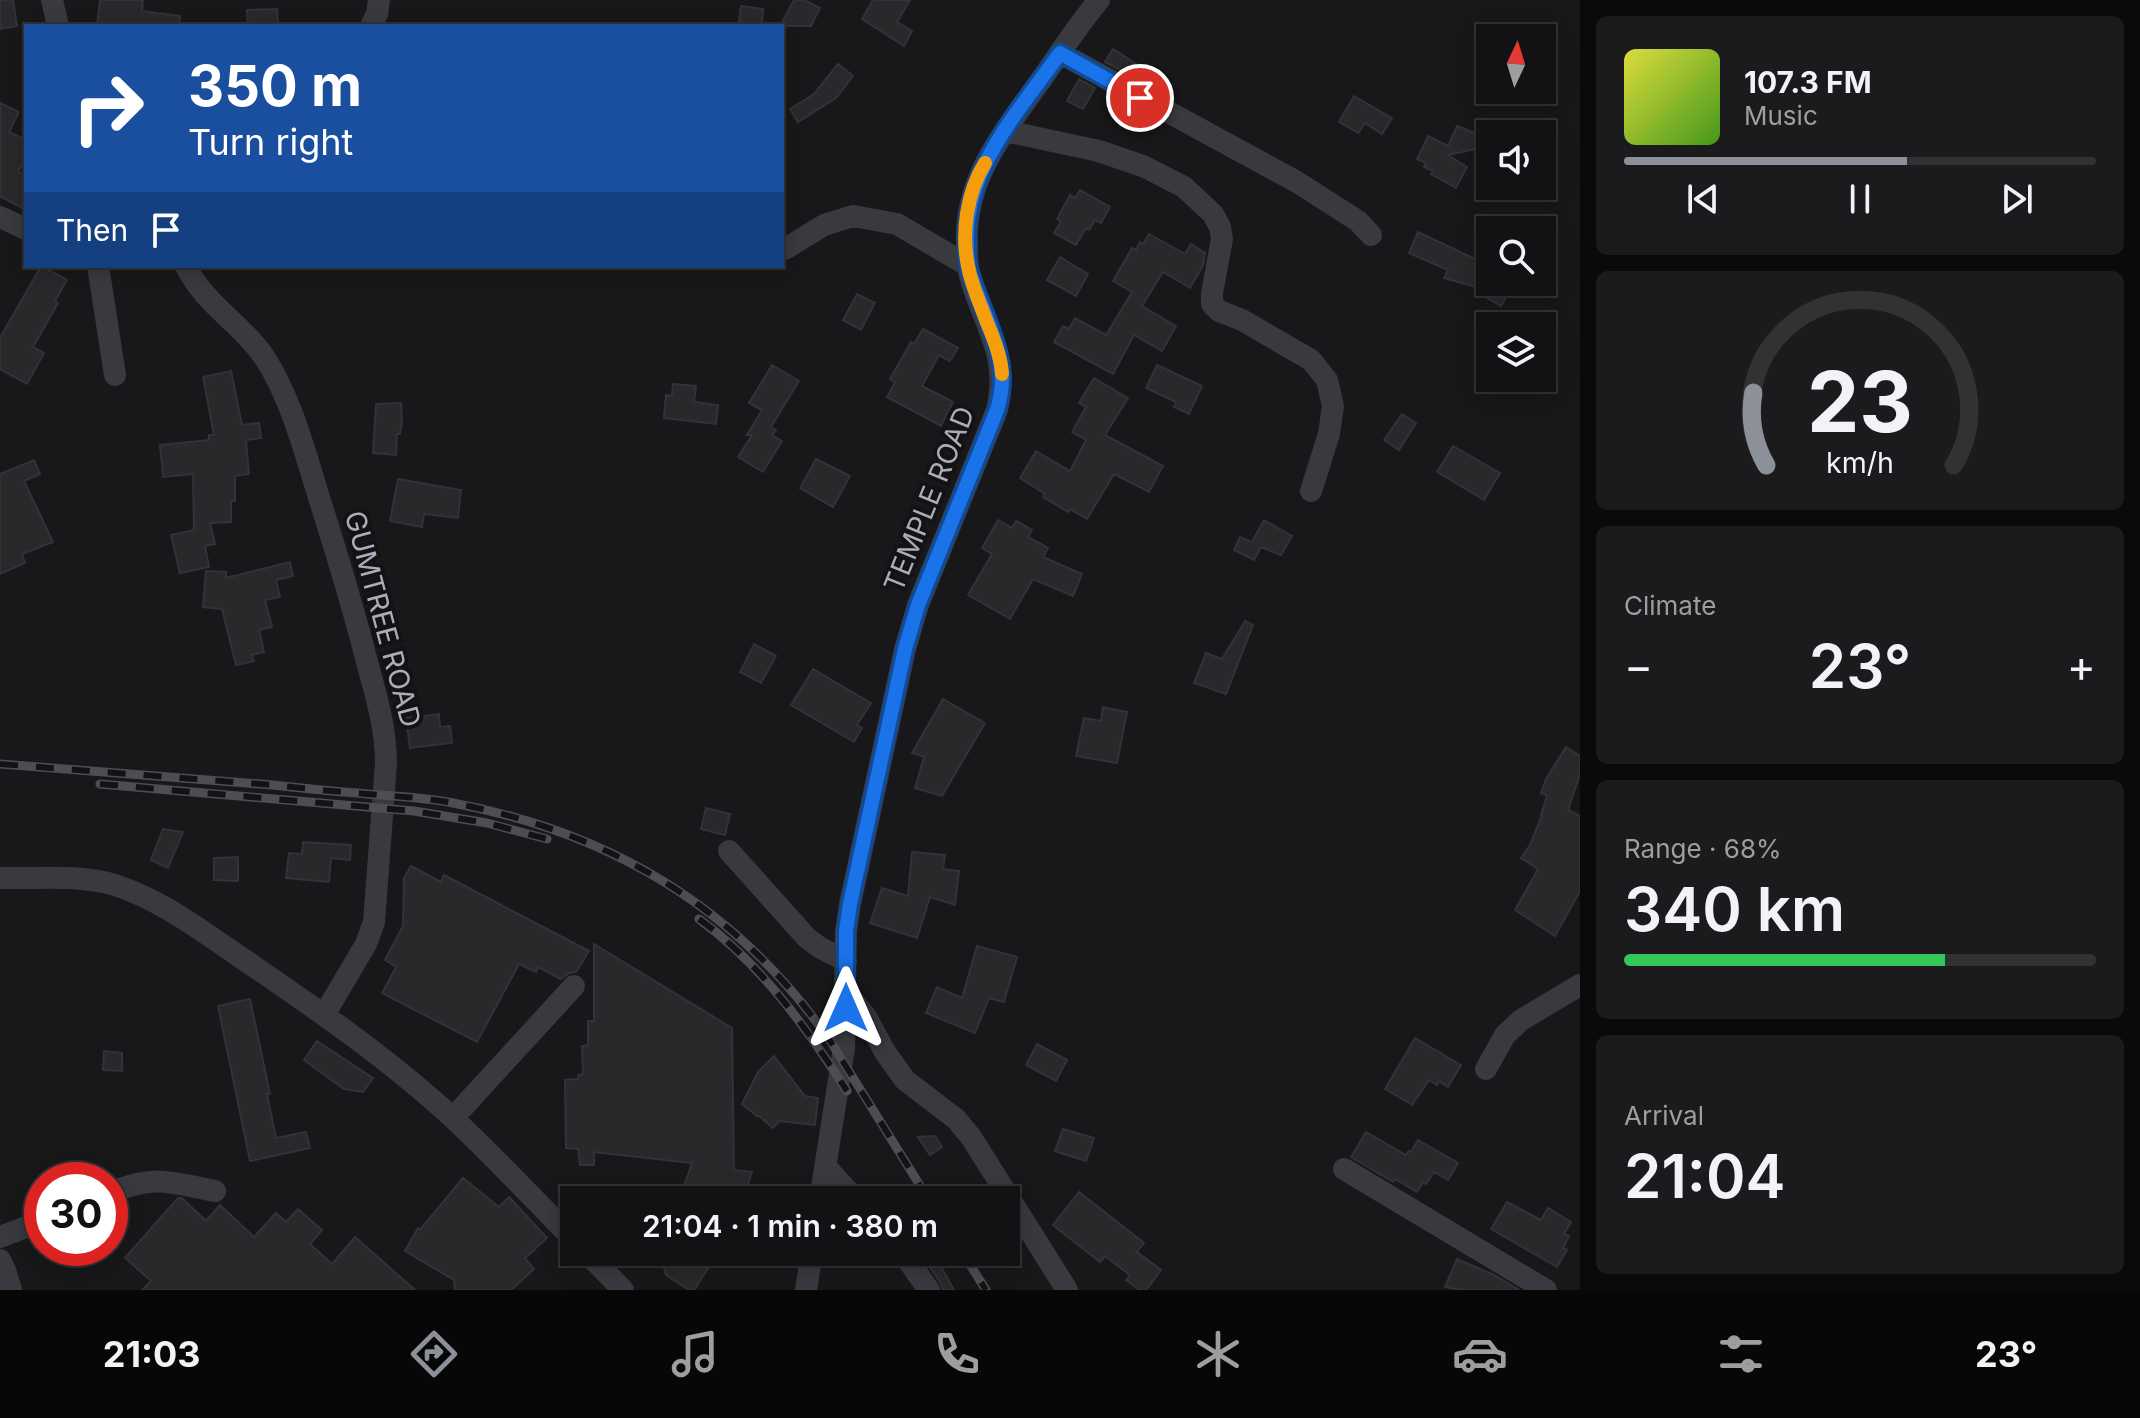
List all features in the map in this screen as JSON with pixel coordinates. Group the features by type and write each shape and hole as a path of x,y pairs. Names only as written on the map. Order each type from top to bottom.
{"street":[{"path":"52,0 58,24"},
{"path":"372,24 379,0"},
{"name":"TEMPLE ROAD","path":"823,1186 844,1048 846,931 850,904 905,649 918,605 997,410 1001,393 1001,366 967,265 968,210 980,170 1099,0"},
{"path":"1060,53 1297,182 1358,221 1371,235"},
{"path":"1005,131 1099,151 1145,167 1184,187 1213,214 1222,239 1212,304 1219,311 1242,320 1311,360 1327,380 1333,406 1329,434 1311,491"},
{"path":"785,249 824,225 853,216 897,224 967,265"},
{"path":"0,217 24,228"},
{"path":"98,268 115,375"},
{"name":"GUMTREE ROAD","path":"187,268 207,297 267,361 288,403 348,590 382,720 386,763 374,922 366,944 324,1015"},
{"path":"729,851 807,938 846,961"},
{"path":"0,878 73,879 111,884 146,896 173,912 366,1046 453,1118 560,1226"},
{"path":"1486,1069 1505,1035 1521,1020 1580,985"},
{"path":"453,1118 574,986"},
{"path":"845,991 866,1017 905,1080 956,1119 971,1137 1067,1290"},
{"path":"826,1167 843,1186"},
{"path":"1344,1169 1546,1290"},
{"path":"128,1185 161,1180 215,1191"},
{"path":"0,1237 24,1228"},
{"path":"0,1260 11,1290"},
{"path":"600,1266 623,1290"},
{"path":"806,1290 810,1266"},
{"path":"912,1266 929,1290"}],"building":[{"path":"0,0 13,0 17,26 0,29"},
{"path":"100,0 143,0 142,11 180,16 179,24 97,24"},
{"path":"794,0 804,0 820,8 811,26 781,24"},
{"path":"873,0 910,0 897,22 912,31 904,46 862,19"},
{"path":"741,6 763,9 762,24 739,22"},
{"path":"277,9 278,24 248,24 247,10"},
{"path":"1113,49 1166,83 1160,92 1105,62"},
{"path":"838,64 853,76 836,98 798,122 790,109 814,94"},
{"path":"1079,79 1095,88 1083,109 1067,101"},
{"path":"1354,96 1392,118 1382,134 1365,123 1358,133 1339,122"},
{"path":"0,103 19,112 9,132 24,139 24,161 18,172 24,174 24,209 0,196"},
{"path":"1457,126 1476,133 1476,149 1448,155 1467,167 1456,188 1431,174 1433,171 1424,167 1426,163 1417,159 1428,136 1448,146"},
{"path":"1080,190 1110,207 1101,223 1095,220 1076,245 1054,233 1061,221 1057,219 1070,195 1075,198"},
{"path":"1418,232 1476,259 1476,287 1444,278 1448,270 1409,253"},
{"path":"1149,234 1185,254 1191,244 1205,253 1203,266 1190,288 1163,272 1142,306 1176,326 1162,351 1134,335 1113,374 1054,342 1063,326 1069,329 1075,318 1106,335 1132,292 1113,281 1132,248 1136,250"},
{"path":"1060,257 1088,274 1076,296 1047,280"},
{"path":"40,268 67,280 33,347 44,353 27,384 0,369 0,338"},
{"path":"857,294 875,303 861,330 843,320"},
{"path":"1484,296 1506,296 1501,306"},
{"path":"923,329 958,348 950,361 939,355 922,386 953,402 941,426 887,397 895,382 890,379 911,342 914,344"},
{"path":"772,365 799,381 771,427 776,430 772,435 782,441 763,472 738,457 752,435 747,435 762,410 749,403"},
{"path":"1157,365 1202,386 1189,414 1174,407 1176,402 1146,388"},
{"path":"231,371 242,425 259,423 261,438 246,440 249,474 235,476 231,522 210,523 215,544 205,546 209,567 180,573 171,535 194,530 193,474 163,477 160,445 209,440 209,435 214,435 203,377"},
{"path":"1094,378 1128,398 1105,435 1163,466 1149,492 1114,474 1087,519 1043,497 1045,494 1020,478 1036,451 1070,471 1086,440 1072,432 1086,407 1079,403"},
{"path":"673,384 696,386 694,402 718,405 716,424 664,418 666,395 672,396"},
{"path":"401,403 402,422 400,434 397,434 396,455 373,453 376,404"},
{"path":"1402,414 1416,423 1399,450 1384,440"},
{"path":"1453,446 1500,473 1484,500 1437,472"},
{"path":"816,459 850,476 833,507 800,488"},
{"path":"34,460 40,474 24,481 53,542 22,554 25,563 0,574 0,474"},
{"path":"398,479 461,490 458,518 424,514 422,527 390,521"},
{"path":"998,520 1012,528 1016,521 1032,530 1028,537 1048,548 1043,557 1082,574 1073,596 1033,579 1010,619 968,595 992,554 982,548"},
{"path":"1264,520 1292,536 1281,555 1261,547 1254,560 1234,550 1240,537 1252,542"},
{"path":"290,562 293,576 276,580 280,597 265,600 272,627 259,630 264,652 252,655 254,661 236,665 222,609 203,607 206,571 226,572 226,578"},
{"path":"1245,621 1253,625 1226,694 1194,683 1206,653 1222,659"},
{"path":"754,644 776,656 761,683 740,672"},
{"path":"813,669 871,703 857,725 862,728 854,742 791,705"},
{"path":"943,699 985,723 942,796 915,788 924,757 912,753"},
{"path":"1103,707 1127,712 1117,763 1076,756 1084,718 1101,721"},
{"path":"439,714 440,727 450,726 452,743 410,748 406,718"},
{"path":"1566,747 1580,756 1580,774 1568,810 1580,816 1580,891 1555,936 1515,910 1538,869 1521,858 1542,815 1547,795 1541,793"},
{"path":"706,808 730,814 725,835 701,829"},
{"path":"163,829 183,832 168,868 151,860"},
{"path":"303,842 351,845 350,860 331,858 329,882 286,878 289,853 302,854"},
{"path":"912,852 945,855 943,869 959,871 955,905 930,897 917,938 870,923 882,888 908,896"},
{"path":"238,857 238,881 214,880 214,858"},
{"path":"411,866 441,882 444,875 589,951 576,972 561,979 538,967 536,972 519,964 477,1042 382,993 396,967 385,960 403,926 404,878"},
{"path":"594,944 732,1028 734,1170 752,1172 748,1186 684,1186 692,1163 594,1152 594,1165 580,1165 578,1149 566,1148 565,1080 578,1079 578,1075 583,1074 582,1046 588,1045 588,1021 594,1021"},
{"path":"977,946 1017,957 1004,1002 989,998 975,1033 926,1013 937,987 962,998"},
{"path":"250,999 276,1138 306,1132 310,1148 250,1161 218,1006"},
{"path":"1415,1038 1461,1065 1448,1087 1439,1081 1437,1085 1429,1080 1412,1105 1385,1089"},
{"path":"317,1041 373,1078 363,1092 344,1089 304,1060"},
{"path":"1037,1044 1067,1060 1056,1081 1026,1065"},
{"path":"104,1051 122,1053 122,1071 103,1070"},
{"path":"774,1056 805,1096 818,1098 815,1125 779,1121 773,1128 742,1104 758,1072"},
{"path":"1063,1129 1094,1138 1086,1161 1055,1151"},
{"path":"1366,1132 1406,1155 1418,1140 1458,1163 1448,1180 1434,1172 1417,1192 1395,1179 1393,1182 1351,1157"},
{"path":"935,1136 942,1147 930,1155 918,1137"},
{"path":"463,1178 499,1207 509,1197 547,1238 525,1258 534,1269 511,1290 455,1290 454,1280 405,1251 418,1228 420,1230"},
{"path":"1079,1192 1144,1243 1137,1252 1161,1270 1146,1290 1140,1290 1126,1280 1130,1275 1105,1256 1100,1262 1053,1225"},
{"path":"178,1198 182,1198 206,1221 220,1205 254,1237 276,1213 286,1222 298,1209 322,1230 310,1244 332,1264 355,1237 415,1290 142,1290 151,1281 128,1261 128,1255"},
{"path":"1507,1202 1541,1220 1548,1208 1571,1222 1564,1234 1569,1236 1563,1248 1567,1250 1557,1267 1491,1229"},
{"path":"1457,1259 1494,1275 1519,1290 1445,1287"},
{"path":"710,1266 694,1290 666,1275 664,1268"},
{"path":"929,1266 941,1266 954,1290 943,1290"}],"railway":[{"path":"0,764 437,800 506,815 561,832 614,854 663,881 709,913 752,950 792,992 829,1039 920,1186"},
{"path":"100,784 414,811 487,823 547,839"},
{"path":"699,919 743,956 781,998 847,1091"},
{"path":"971,1266 986,1290"}],"slow traffic":[{"path":"985,163 968,210 967,265 995,343 1002,374"}],"route":[{"path":"846,1008 846,931 850,904 905,649 918,605 997,410 1001,393 1001,366 995,343 967,265 968,210 980,170 1060,53 1140,98"}]}
